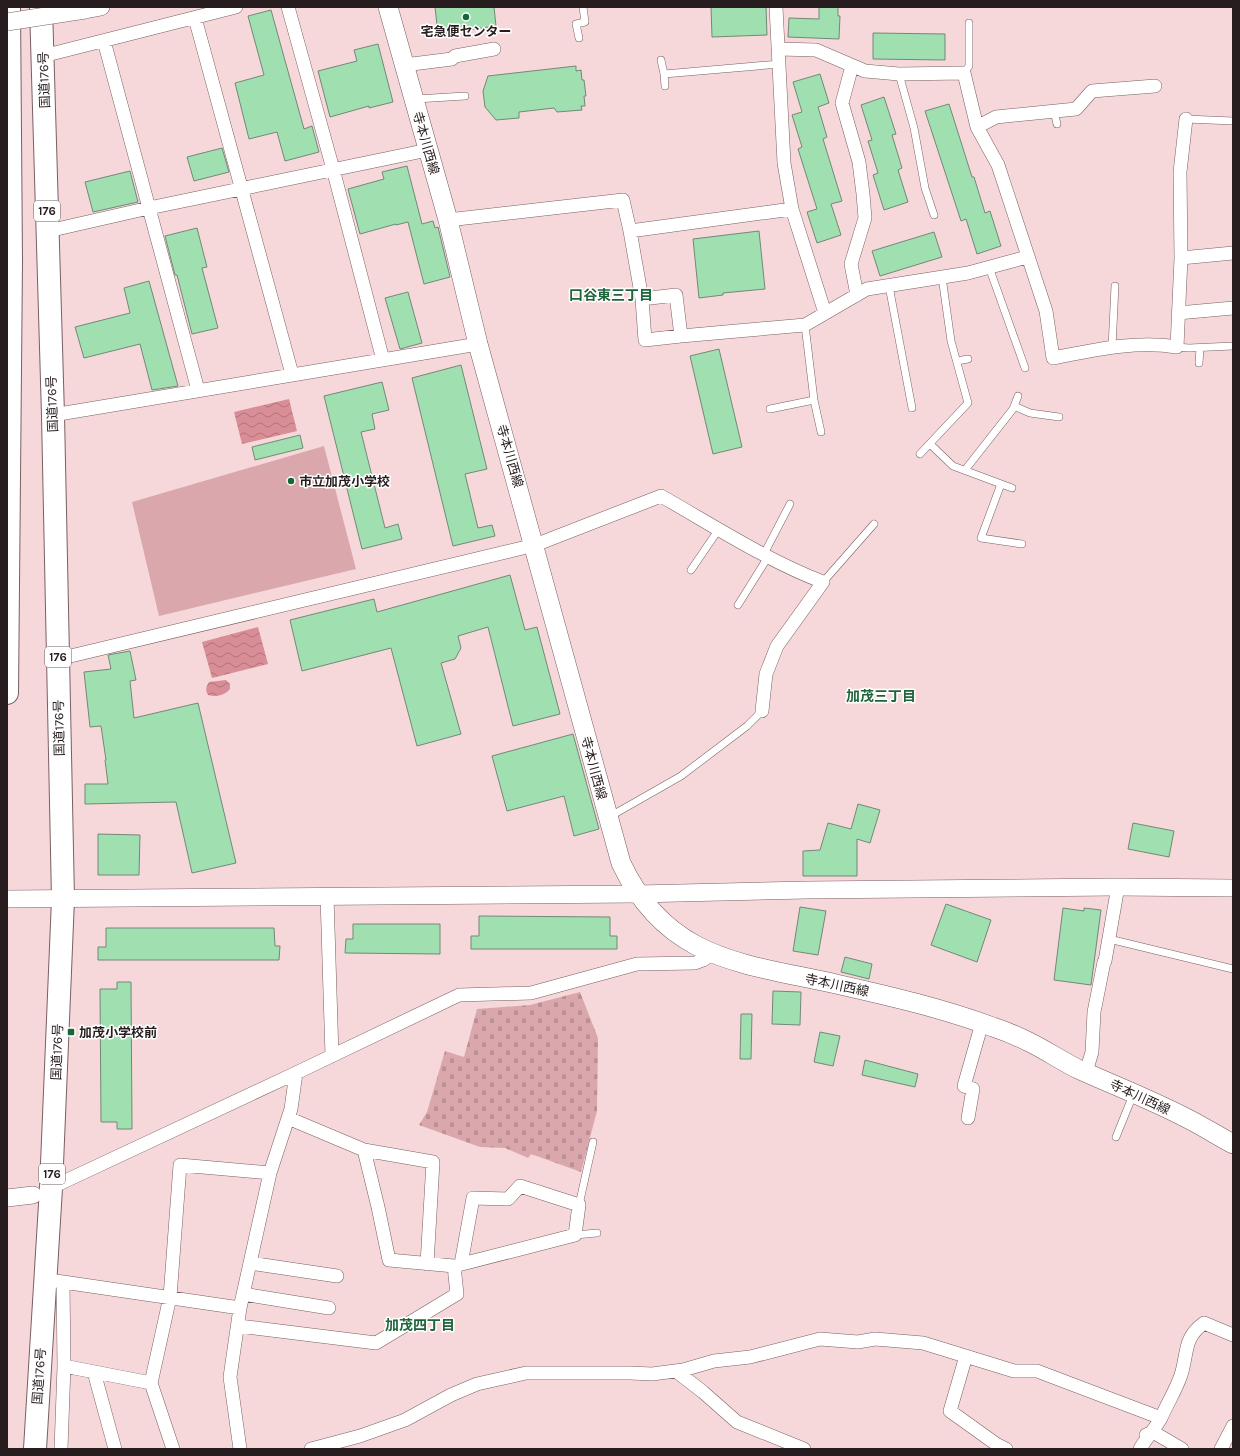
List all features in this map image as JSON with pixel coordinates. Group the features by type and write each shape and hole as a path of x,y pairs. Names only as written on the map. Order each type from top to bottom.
{"highway":[{"path":"7,693 12,261 10,7"},
{"name":"国道176号","path":"35,1449 54,1281 42,1192 53,899 58,658 53,415 41,7"}],"main road":[{"name":"寺本川西線","path":"388,7 448,220 478,344 620,863 638,894 652,913 664,925 696,947 712,954 770,971 834,984 929,1007 982,1023 1028,1042 1086,1072 1134,1093 1193,1122 1233,1144"}],"street":[{"path":"43,56 236,7"},
{"path":"288,7 333,169 383,360"},
{"path":"776,7 784,163 792,209 826,313"},
{"path":"7,22 93,8"},
{"path":"195,18 292,374"},
{"path":"104,41 198,390"},
{"path":"779,48 816,50 865,71 899,74 964,73 977,127 998,165 1046,311 1053,358 1112,347 1161,344 1177,347 1181,258 1180,172 1186,119"},
{"path":"404,65 452,59 456,56 494,49"},
{"path":"852,66 842,103 859,162 863,194 864,218 850,264 857,295"},
{"path":"977,127 996,117 1076,109 1092,91 1155,86"},
{"path":"48,231 149,208 428,150"},
{"path":"448,220 623,200 642,299 645,340 805,325 867,289 968,273 1027,257"},
{"path":"630,231 792,209"},
{"path":"1181,258 1233,254"},
{"path":"642,299 676,294 681,336"},
{"path":"1178,313 1233,308"},
{"path":"53,415 478,344"},
{"path":"58,658 534,545 661,496 796,572 823,582 777,646 766,674 762,711"},
{"path":"7,899 638,894 807,890 1115,887 1233,888"},
{"path":"1086,1072 1092,1052 1094,1012 1117,892 1115,887"},
{"path":"327,896 332,1056"},
{"path":"7,1198 42,1192 296,1074 459,995 532,993 637,964 695,963 712,954"},
{"path":"968,1118 972,1089 964,1086 982,1023"},
{"path":"240,1449 230,1377 240,1308 270,1173 291,1109 296,1074"},
{"path":"288,1118 364,1150 432,1162 427,1264"},
{"path":"238,1326 376,1343 457,1294 457,1265 472,1198 508,1199 520,1186 579,1205 575,1235 457,1265 427,1264 389,1260 364,1150"},
{"path":"173,1449 151,1383 170,1297 180,1165 270,1173"},
{"path":"250,1262 337,1276"},
{"path":"61,1449 64,1366 54,1281 240,1308"},
{"path":"244,1294 329,1308"},
{"path":"1140,1449 1144,1441 1153,1432 1161,1418 1181,1375 1188,1343 1195,1330 1204,1323 1233,1335"},
{"path":"311,1449 360,1436 405,1420 458,1392 477,1384 526,1373 652,1374 676,1371 714,1361 750,1357 820,1339 858,1342 875,1339 923,1343 1014,1371 1038,1371 1161,1418"},
{"path":"966,1356 950,1411 996,1444 1006,1449"},
{"path":"64,1366 151,1383"},
{"path":"676,1371 703,1392 737,1422 804,1449"},
{"path":"94,1372 115,1449"},
{"path":"1220,1449 1233,1426"},
{"path":"1132,1449 1142,1437 1153,1432"},
{"path":"1153,1432 1182,1449"}],"lane":[{"path":"579,38 576,24 585,22 583,7"},
{"path":"964,73 969,66 969,23"},
{"path":"661,60 665,86"},
{"path":"664,74 780,64"},
{"path":"899,74 914,128 925,188 934,215"},
{"path":"414,100 466,96"},
{"path":"1054,111 1057,124"},
{"path":"1186,119 1233,121"},
{"path":"989,267 1025,368"},
{"path":"920,454 968,403 951,341 942,277"},
{"path":"889,286 912,408"},
{"path":"1112,347 1115,286"},
{"path":"805,325 814,400 821,432"},
{"path":"1177,347 1200,348 1233,346"},
{"path":"1199,363 1200,348"},
{"path":"957,361 968,358"},
{"path":"965,470 1013,409 1018,396"},
{"path":"770,409 814,400"},
{"path":"1014,406 1030,413 1059,417"},
{"path":"930,444 953,466 1012,488"},
{"path":"1001,484 981,538 1022,544"},
{"path":"738,605 766,555 790,504"},
{"path":"823,582 874,524"},
{"path":"691,570 719,529"},
{"path":"608,818 681,776 747,726 762,711"},
{"path":"1109,939 1233,969"},
{"path":"1216,973 1217,965"},
{"path":"1116,1137 1134,1093"},
{"path":"579,1205 593,1142"},
{"path":"575,1235 597,1233"}],"green space":[{"path":"324,446 356,569 159,616 132,502"},
{"path":"580,992 598,1038 597,1111 581,1172 531,1154 528,1158 505,1148 480,1147 419,1125 427,1112 445,1051 464,1057 477,1009 530,1005"}],"water":[{"path":"289,399 297,431 242,444 234,412"},
{"path":"258,627 268,664 212,678 202,642"},
{"path":"226,680 230,684 230,689 228,691 220,695 208,695 206,688 209,682"}],"building":[{"name":"宅急便センター","path":"435,7 494,7 496,26 438,34"},
{"path":"711,7 766,7 767,35 712,37"},
{"path":"819,7 838,7 838,16 840,16 839,39 788,37 789,18 819,19"},
{"path":"271,10 304,129 312,126 319,152 285,161 277,132 249,139 235,83 264,75 248,16"},
{"path":"873,33 945,34 945,60 873,59"},
{"path":"378,44 393,102 369,108 369,106 330,117 318,71 357,61 354,50"},
{"path":"576,66 576,71 581,70 582,80 584,80 586,96 584,96 585,106 581,106 582,110 557,112 554,108 519,112 519,118 496,120 485,107 483,91 488,76"},
{"path":"820,74 829,103 818,107 827,137 823,139 842,201 831,204 841,235 817,243 807,212 817,209 798,149 802,147 792,115 802,112 793,82"},
{"path":"884,97 896,134 892,135 902,168 898,170 908,202 884,210 873,175 878,173 868,141 872,140 861,105"},
{"path":"949,104 985,213 990,211 1001,246 977,254 966,219 961,221 925,111"},
{"path":"222,148 229,172 194,181 187,157"},
{"path":"407,166 422,224 433,221 435,228 438,227 450,277 424,284 408,222 360,234 348,189 384,179 382,172"},
{"path":"130,171 138,202 93,212 85,182"},
{"path":"197,228 207,267 202,268 218,328 192,334 177,275 175,275 165,236"},
{"path":"759,231 765,289 723,293 723,295 699,298 693,239"},
{"path":"934,232 942,257 880,276 872,251"},
{"path":"149,281 178,386 152,390 140,344 84,358 75,327 130,313 124,288"},
{"path":"408,292 422,343 400,349 385,298"},
{"path":"719,349 742,447 713,454 690,356"},
{"path":"461,365 487,469 465,474 478,528 492,525 495,536 453,546 412,378"},
{"path":"382,382 389,410 372,414 375,429 361,432 385,528 398,524 402,539 362,549 324,396"},
{"path":"300,435 303,448 255,460 252,447"},
{"path":"510,575 525,630 537,627 560,714 513,726 488,627 458,636 461,648 455,659 441,663 461,734 417,746 391,648 302,671 290,620 374,599 377,612"},
{"path":"130,651 136,680 130,681 134,718 198,703 236,863 192,873 176,802 85,804 85,784 108,784 101,726 90,727 84,672 111,669 108,655"},
{"path":"573,734 599,829 574,836 564,796 507,811 492,756"},
{"path":"858,804 880,810 870,843 857,839 857,876 803,876 803,851 820,850 828,823 851,829"},
{"path":"1133,823 1174,831 1169,857 1128,849"},
{"path":"98,834 140,835 139,875 98,875"},
{"path":"946,904 991,920 977,962 931,945"},
{"path":"800,907 826,911 818,955 793,951"},
{"path":"1063,908 1084,911 1084,908 1101,910 1091,985 1054,980"},
{"path":"479,916 610,917 610,936 617,936 617,949 471,949 471,936 479,936"},
{"path":"353,924 440,924 440,954 345,953 346,939 353,939"},
{"path":"106,928 274,928 275,946 280,946 279,960 98,960 98,947 106,947"},
{"path":"845,957 872,964 869,979 841,972"},
{"path":"117,982 131,982 132,1129 117,1129 117,1122 101,1122 100,989 117,989"},
{"path":"773,991 801,992 800,1025 772,1024"},
{"path":"741,1014 752,1014 751,1059 740,1059"},
{"path":"820,1032 840,1036 833,1066 814,1062"},
{"path":"865,1060 918,1074 915,1087 862,1075"}],"place":[{"name":"宅急便センター","path":"466,17"},
{"name":"市立加茂小学校","path":"291,481"},
{"name":"加茂小学校前","path":"71,1032"}],"district":[{"name":"口谷東三丁目","path":"611,295"},
{"name":"加茂三丁目","path":"881,696"},
{"name":"加茂四丁目","path":"420,1325"}]}
